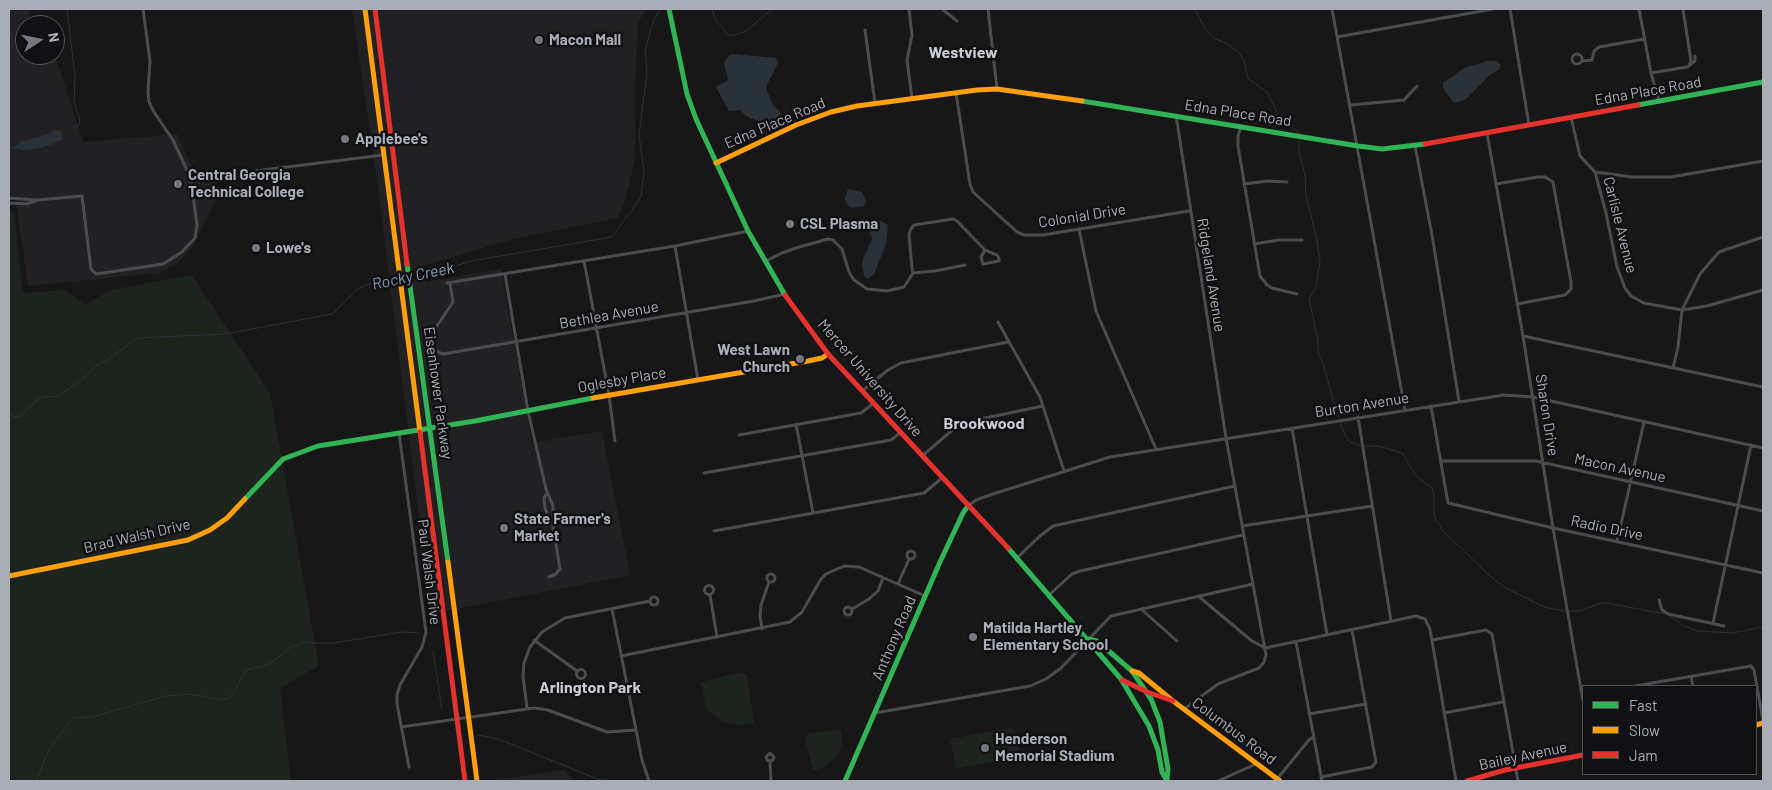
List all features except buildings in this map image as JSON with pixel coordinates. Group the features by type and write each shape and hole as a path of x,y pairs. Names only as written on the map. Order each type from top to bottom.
{"main road":[{"name":"Eisenhower Parkway","path":"365,9 465,781"},
{"name":"Eisenhower Parkway","path":"376,9 414,312 477,781"},
{"name":"Mercer University Drive","path":"670,12 691,106 748,231 785,294 828,354 1017,558 1088,639 1092,648 1122,679 1149,726 1158,750 1162,772 1167,781 1168,769 1160,722 1147,692 1132,671 1097,641 1088,639"},
{"name":"Edna Place Road","path":"716,163 821,115 912,98 997,89 1176,115 1358,146 1382,148 1415,146 1763,82"},
{"name":"Oglesby Place","path":"419,430 822,358 828,354"},
{"name":"Brad Walsh Drive","path":"9,576 188,540 210,530 226,518 283,459 318,446 419,430"},
{"name":"Anthony Road","path":"845,781 925,596 968,506"},
{"name":"Columbus Road","path":"1132,671 1145,678 1279,780"},
{"name":"Columbus Road","path":"1122,679 1147,692 1173,701"},
{"name":"Bailey Avenue","path":"1468,781 1515,768 1582,755"}],"street":[{"path":"9,198 38,200 82,196 92,272 99,274 154,266 172,260 195,238 197,225 191,179 173,140 149,102 150,61 143,9"},
{"path":"909,9 912,35 907,60 912,98"},
{"path":"942,9 957,21"},
{"path":"988,9 997,89"},
{"path":"1332,9 1405,410"},
{"path":"1337,37 1493,9"},
{"path":"1510,9 1529,125"},
{"path":"1639,9 1651,74 1659,101"},
{"path":"1683,9 1691,63 1689,66"},
{"path":"865,30 875,104"},
{"path":"1582,61 1592,60 1594,51 1599,47 1644,39"},
{"path":"1651,74 1689,66 1695,61 1695,56"},
{"path":"1350,105 1404,100 1417,86"},
{"name":"Colonial Drive","path":"956,93 970,184 973,192 1010,227 1024,235 1043,235 1190,211"},
{"name":"Ridgeland Avenue","path":"1176,115 1226,438 1265,648"},
{"name":"Carlisle Avenue","path":"1571,117 1580,156 1595,172 1617,267 1625,288 1631,296 1639,302 1682,310 1707,306 1763,290"},
{"path":"1242,126 1238,136 1238,146 1258,270 1267,285 1277,290 1297,294"},
{"name":"Sharon Drive","path":"1487,133 1523,336 1542,463 1582,695"},
{"path":"1415,146 1432,235 1459,401"},
{"path":"191,179 383,155"},
{"path":"1595,172 1632,177 1670,177 1763,161"},
{"path":"1496,184 1538,177 1545,177 1551,180 1554,185 1570,273 1571,289 1565,296 1517,304"},
{"path":"1244,184 1268,181 1287,182"},
{"path":"9,203 27,204 38,200"},
{"path":"765,261 782,253 828,239 833,240 840,245 845,254 851,277 867,289 880,292 899,290 907,284 913,273 909,234 914,225 953,219 985,250 1000,258 999,261 982,264 981,257 985,250"},
{"path":"1079,229 1096,311 1156,449"},
{"path":"549,577 556,574 560,569 552,520 552,506 550,497 546,493 528,411 505,274 675,246 748,231"},
{"path":"1673,368 1678,347 1682,310 1700,274 1719,252 1763,237"},
{"path":"1254,244 1279,240 1302,240"},
{"path":"675,246 698,380"},
{"path":"584,261 609,396 615,441"},
{"path":"913,273 936,271 965,265"},
{"name":"Bethlea Avenue","path":"505,274 449,283 453,302 432,336 433,346 438,352 446,354 687,313 785,294"},
{"path":"998,322 1040,397 1064,471"},
{"path":"1523,336 1763,387"},
{"path":"862,391 888,370 901,364 1008,342"},
{"name":"Burton Avenue","path":"968,506 976,500 1110,457 1504,395 1533,397 1763,448"},
{"path":"739,435 861,413 874,403"},
{"path":"922,456 956,427 966,422 1043,406"},
{"path":"1431,406 1441,461"},
{"path":"1358,417 1391,621"},
{"path":"1618,542 1644,422"},
{"path":"796,424 813,513"},
{"path":"1292,428 1327,635"},
{"name":"Paul Walsh Drive","path":"398,433 426,632 422,646 398,688 397,704 409,767"},
{"path":"704,473 890,440 900,433"},
{"path":"1713,624 1751,445"},
{"name":"Macon Avenue","path":"1441,461 1536,461 1763,511"},
{"name":"Radio Drive","path":"1441,461 1448,503 1763,574"},
{"path":"714,531 924,492 928,491 942,478"},
{"path":"1017,558 1053,526 1235,486"},
{"path":"546,493 544,498 545,508 548,517 552,520"},
{"path":"1242,526 1372,506"},
{"path":"1049,595 1072,574 1080,571 1243,535"},
{"path":"898,584 909,559"},
{"path":"622,656 785,624 796,619 826,574 838,567 848,565 859,567 925,596"},
{"path":"852,609 878,591 884,578"},
{"path":"762,628 761,605 769,582"},
{"path":"875,714 1030,686 1046,679 1061,668 1111,616 1253,584"},
{"path":"710,595 718,637"},
{"path":"1198,596 1252,641 1265,648 1418,616 1427,621 1432,640 1456,781"},
{"path":"1660,600 1662,610 1668,614 1724,626"},
{"path":"527,708 523,668 526,656 534,640 542,632 559,620 650,601"},
{"path":"612,609 642,760 649,781"},
{"path":"1141,609 1177,641"},
{"path":"1321,776 1375,766 1376,761 1352,630"},
{"path":"1432,640 1486,630 1492,634 1518,781"},
{"path":"534,640 577,671"},
{"path":"1296,642 1322,781"},
{"path":"1184,709 1218,684 1259,668 1266,658 1265,648"},
{"path":"1641,685 1753,667 1756,685"},
{"path":"1691,677 1693,685"},
{"path":"1757,689 1763,721"},
{"path":"1444,712 1503,702"},
{"path":"1309,714 1366,704"},
{"path":"401,727 527,708 540,708 607,732 636,730"},
{"path":"1279,780 1313,737"},
{"path":"770,761 771,781"},
{"path":"1218,781 1256,764"}],"shaded area":[{"path":"9,9 29,9 30,15 15,15 15,65 58,65 83,142 177,134 195,173 214,171 217,198 194,245 178,263 159,273 28,286 15,197 9,196"},
{"path":"352,9 646,9 638,23 635,88 635,159 625,201 618,218 513,239 423,266 426,282 501,269 532,443 602,431 630,575 431,614 377,180"},
{"path":"729,55 776,58 778,63 767,85 767,91 772,103 780,112 781,116 777,119 761,122 746,116 740,110 729,111 716,87 728,80 724,63"},
{"path":"1488,61 1496,61 1500,64 1500,69 1490,75 1465,100 1454,103 1443,88 1443,83 1464,68"},
{"path":"55,130 60,131 63,139 36,149 24,150 14,148 20,142"},
{"path":"848,189 862,192 866,201 864,206 851,208 847,205 845,198"},
{"path":"9,212 14,212 23,293 65,290 85,305 110,290 192,275 270,393 319,666 280,688 291,781 9,781"},
{"path":"881,221 888,225 886,244 874,274 869,278 865,278 862,267 863,258 872,240 868,227 870,223"},
{"path":"742,672 747,675 754,723 739,725 724,722 706,709 701,682"},
{"name":"Henderson Memorial Stadium","path":"1014,727 1019,757 956,769 950,739"},
{"path":"841,730 842,742 835,758 823,768 813,770 805,738 808,733"},
{"path":"564,770 574,781 483,781 501,779"}],"waterway":[{"path":"67,9 75,76 74,103 80,124 74,127"},
{"name":"Rocky Creek","path":"411,275 444,270 471,261 612,237 641,197 644,171 639,136 647,72 645,50 654,20 660,9"},
{"name":"Rocky Creek","path":"712,9 715,19 728,35 736,35 746,31 772,9"},
{"path":"1195,9 1204,27 1213,38 1226,43 1238,52 1244,60 1248,79 1267,92 1284,124 1297,130 1299,133"},
{"path":"1299,137 1299,152 1305,175 1306,196 1316,235 1320,261 1316,287 1309,299 1318,340 1318,353 1322,360 1338,417"},
{"path":"9,148 16,147"},
{"name":"Rocky Creek","path":"9,412 13,416 19,417 43,397 59,396 85,377 97,365 137,338 225,334 332,314 359,288 377,281 397,277"},
{"path":"1340,423 1350,442 1361,446"},
{"path":"1365,446 1379,446 1402,453 1416,476 1432,488 1434,514 1436,521 1444,532 1492,578 1506,588 1544,607 1563,611 1580,611 1600,603 1606,603 1665,614"},
{"path":"1669,615 1682,625 1697,631 1732,633 1763,627"},
{"path":"36,781 49,749 73,718 92,717 166,696 190,694 228,699 246,670 270,664 291,647 304,642 334,643 401,632 419,633"},
{"path":"433,651 442,710"},
{"path":"478,735 498,739 600,780 617,781"}],"traffic: fast":[{"path":"669,9 687,94 696,119 748,231 785,295"},
{"path":"1638,105 1763,82"},
{"path":"1082,101 1358,146 1382,149 1425,144"},
{"path":"407,264 448,562"},
{"path":"245,499 283,459 318,446 475,421 593,398"},
{"path":"845,781 940,562 968,506"},
{"path":"1008,548 1121,679 1149,726 1158,750 1162,772 1167,781"},
{"path":"1088,639 1097,641 1132,671 1151,699 1160,722 1168,769 1167,781"}],"traffic: slow":[{"path":"365,9 420,432"},
{"path":"716,163 796,125 831,112 857,106 997,89 1082,101"},
{"path":"593,398 808,361 822,358 828,354"},
{"path":"9,576 188,540 210,530 227,518 245,499"},
{"path":"448,562 477,781"},
{"path":"1132,671 1139,673 1173,701 1280,781"},
{"path":"1757,725 1763,723"}],"traffic: jam":[{"path":"375,9 407,264"},
{"path":"1425,144 1638,105"},
{"path":"785,295 828,354 1008,548"},
{"path":"420,432 465,781"},
{"path":"1122,680 1147,692 1173,701"},
{"path":"1467,781 1505,770 1582,755"}],"place":[{"name":"Macon Mall","path":"539,40"},
{"name":"Applebee's","path":"345,139"},
{"name":"Central Georgia Technical College","path":"178,184"},
{"name":"CSL Plasma","path":"790,224"},
{"name":"Lowe's","path":"256,248"},
{"name":"West Lawn Church","path":"800,359"},
{"name":"State Farmer's Market","path":"504,528"},
{"name":"Matilda Hartley Elementary School","path":"973,637"},
{"name":"Henderson Memorial Stadium","path":"985,748"}],"district":[{"name":"Westview","path":"963,53"},
{"name":"Brookwood","path":"984,424"},
{"name":"Arlington Park","path":"590,688"}]}
